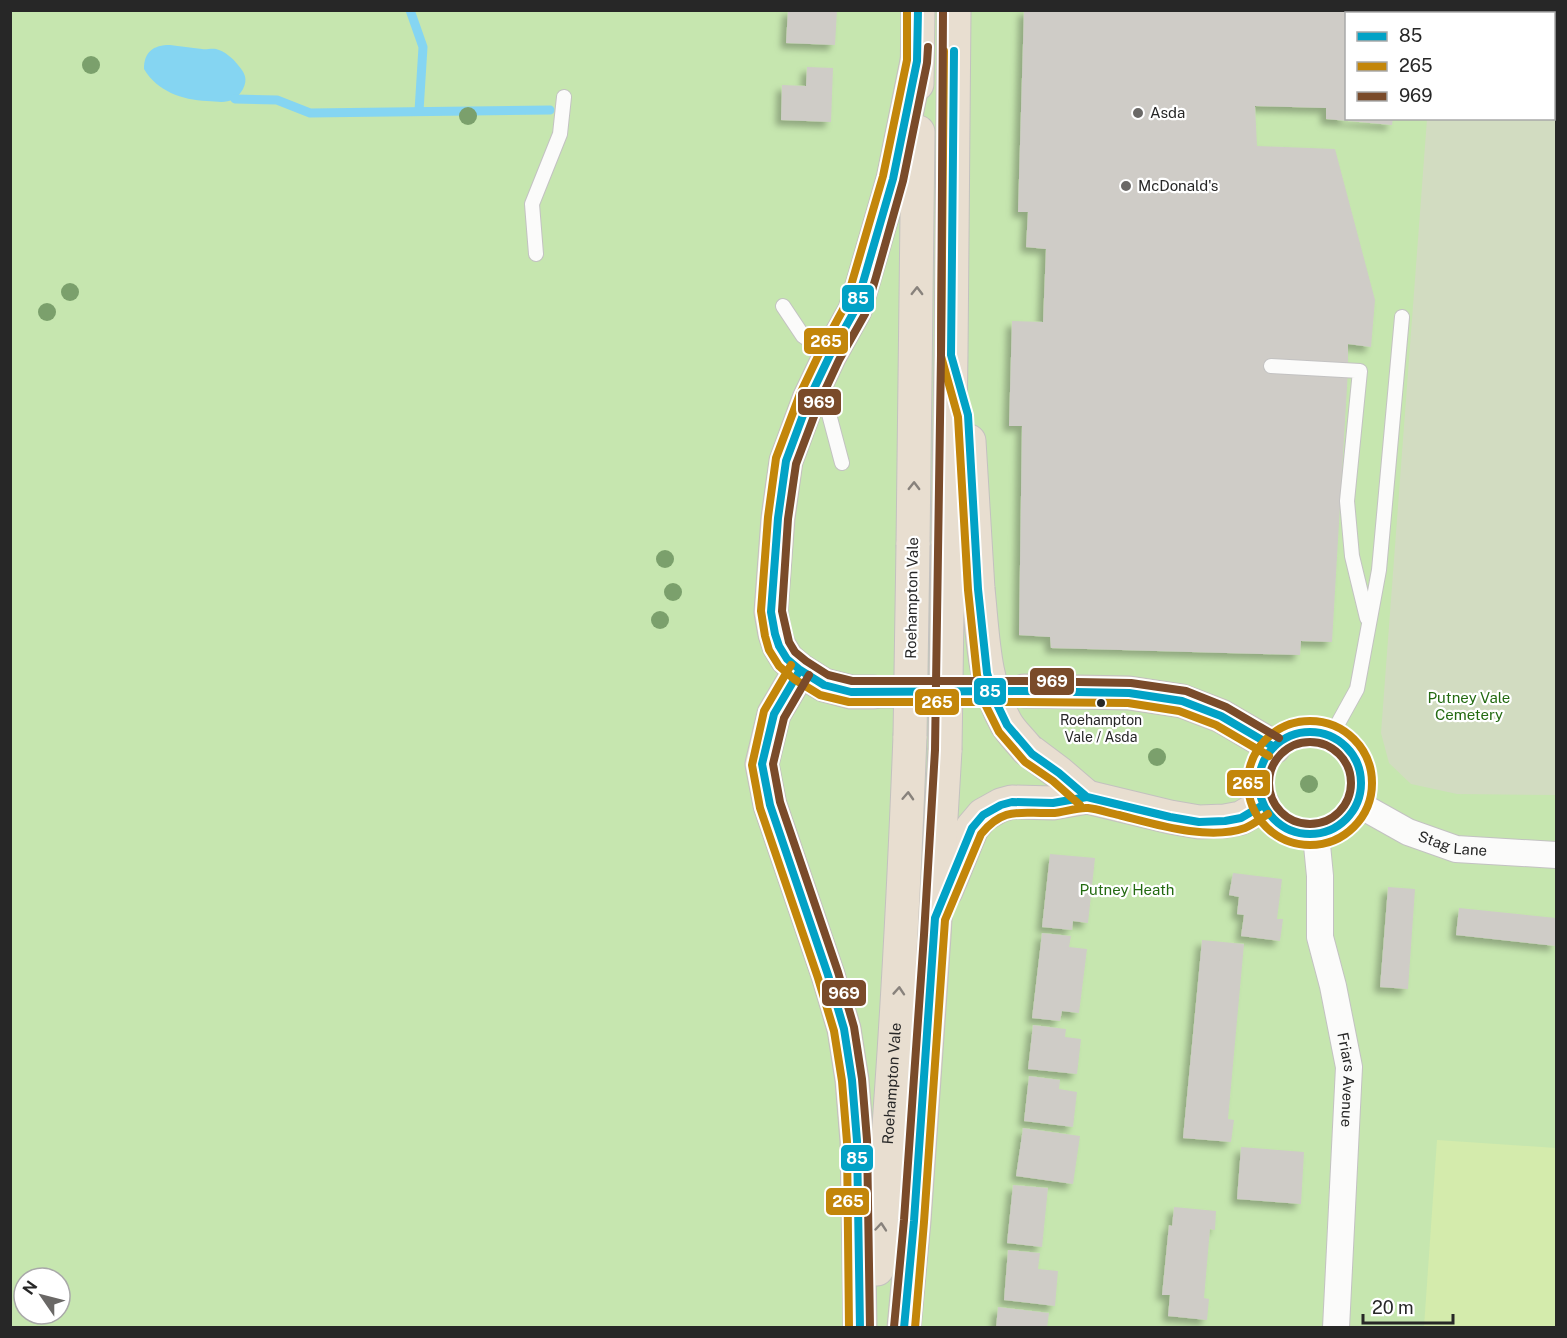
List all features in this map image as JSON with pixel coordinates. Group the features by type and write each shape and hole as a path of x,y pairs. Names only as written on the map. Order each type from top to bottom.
{"highway":[{"name":"Roehampton Vale","path":"872,1328 893,1080 910,736 918,216 918,10"},
{"name":"Roehampton Vale","path":"904,1328 914,1221 945,750 954,10"},
{"path":"873,692 851,692 824,685 800,670 787,659 779,646 771,612 778,518 786,461 809,399 855,310 893,179 917,61"},
{"path":"951,355 968,415 978,590 987,673 995,700 1007,725 1026,749 1087,797"},
{"path":"800,670 774,714 762,764 770,805 844,1029 852,1080 857,1141 860,1328"},
{"path":"1024,691 1129,693 1182,701 1221,716 1274,747"},
{"path":"935,918 972,828 983,815 1001,805 1012,802 1053,803 1087,797 1198,822 1241,818 1263,805"}],"street":[{"path":"1305,732 1331,736 1346,746 1356,761 1362,778 1358,804 1348,818 1333,829 1316,835 1298,834 1274,820 1263,805 1258,783 1262,765 1274,747 1288,736 1305,732"},
{"name":"Stag Lane","path":"1358,804 1408,832 1456,849 1557,855"},
{"name":"Friars Avenue","path":"1316,835 1320,876 1320,937 1333,986 1349,1067 1336,1328"}],"lane":[{"path":"536,254 532,204 560,134 564,97"},
{"path":"783,306 803,336 830,356"},
{"path":"1331,736 1357,689 1379,570 1402,317"},
{"path":"1271,366 1360,371 1347,501 1352,556 1369,623"},
{"path":"809,399 826,407 842,463"}],"green space":[{"name":"Putney Heath","path":"10,11 1556,11 1556,1327 11,1327"},
{"name":"Putney Vale Cemetery","path":"1556,11 1556,795 1457,794 1411,784 1389,763 1381,733 1427,120 1555,120 1555,12 1434,12"},
{"path":"1437,1140 1556,1148 1556,1327 1424,1327"}],"water":[{"path":"170,45 216,49 231,57 244,73 245,82 240,94 232,100 223,102 188,99 163,89 149,77 144,69 144,63 154,48"}],"building":[{"path":"788,10 837,10 835,45 786,43"},
{"path":"1024,10 1395,10 1395,12 1345,12 1345,120 1393,120 1392,125 1326,119 1326,108 1255,106 1257,146 1335,149 1375,300 1371,347 1348,344 1332,642 1301,641 1300,655 1051,648 1050,637 1019,635 1022,426 1009,426 1012,321 1043,322 1046,249 1026,247 1028,212 1018,212"},
{"path":"807,67 833,68 831,122 781,120 782,85 806,86"},
{"path":"1050,854 1095,858 1088,923 1073,921 1072,930 1042,927"},
{"path":"1233,873 1282,879 1277,919 1283,919 1280,941 1241,936 1244,915 1237,914 1239,897 1229,895"},
{"path":"1388,887 1415,889 1408,989 1380,987"},
{"path":"1459,908 1556,918 1556,946 1456,935"},
{"path":"1042,933 1071,936 1069,947 1087,949 1079,1013 1062,1011 1060,1021 1032,1018"},
{"path":"1202,940 1244,944 1228,1119 1234,1120 1231,1142 1183,1138"},
{"path":"1033,1025 1066,1029 1065,1037 1081,1039 1077,1074 1028,1069"},
{"path":"1029,1076 1060,1080 1059,1089 1077,1092 1073,1127 1024,1121"},
{"path":"1023,1128 1080,1136 1073,1184 1016,1176"},
{"path":"1241,1147 1304,1152 1301,1204 1237,1199"},
{"path":"1013,1185 1048,1188 1042,1247 1007,1243"},
{"path":"1174,1207 1216,1211 1215,1230 1210,1229 1204,1298 1209,1299 1207,1320 1168,1316 1170,1295 1162,1295 1169,1225 1172,1226"},
{"path":"1008,1250 1040,1253 1038,1269 1058,1271 1055,1306 1004,1300"},
{"path":"998,1307 1049,1313 1047,1328 996,1328"}],"waterway":[{"path":"410,10 423,47 419,111"},
{"path":"235,99 277,100 310,113 550,110"}],"tunnel":[{"path":"873,692 1021,691"}],"transit line":[{"name":"265","path":"907,10 907,60 883,176 845,306 800,394 776,458 768,517 761,611 769,650 779,666 794,679 820,695 849,702 1128,703 1179,711 1216,725 1269,756"},
{"name":"85","path":"918,10 917,61 893,179 855,310 809,399 786,461 778,518 771,612 779,646 787,659 800,670 824,685 851,692 1129,693 1182,701 1221,716 1274,747"},
{"name":"969","path":"894,1327 904,1220 935,750 943,10"},
{"name":"969","path":"928,47 927,63 903,181 865,314 839,360 819,403 796,464 788,519 782,611 789,642 795,652 828,675 852,681 1131,683 1186,691 1226,707 1279,738"},
{"name":"265","path":"944,51 941,356 958,417 968,590 977,675 985,704 999,732 1025,762 1053,781 1080,805"},
{"name":"85","path":"954,51 951,355 968,415 978,589 987,673 995,700 1007,725 1032,754 1087,797"},
{"name":"265","path":"791,665 764,711 752,765 760,808 834,1031 842,1081 847,1142 849,1328"},
{"name":"85","path":"800,670 774,714 762,764 770,805 844,1029 852,1080 857,1141 860,1328"},
{"name":"969","path":"809,675 784,718 773,764 780,802 838,972 854,1027 862,1079 867,1140 870,1328"},
{"name":"265","path":"1310,721 1334,726 1354,739 1367,759 1372,783 1367,807 1354,827 1334,840 1310,845 1286,840 1266,827 1253,807 1248,783 1253,759 1266,739 1286,726 1310,721"},
{"name":"85","path":"1310,732 1330,736 1346,747 1357,763 1361,783 1357,803 1346,819 1330,830 1310,834 1290,830 1274,819 1263,803 1259,783 1263,763 1274,747 1290,736 1310,732"},
{"name":"969","path":"1310,742 1326,746 1339,754 1347,767 1351,783 1347,799 1339,812 1326,820 1310,824 1294,820 1281,812 1273,799 1269,783 1273,767 1281,754 1294,746 1310,742"},
{"name":"85","path":"904,1328 914,1221 935,918 972,828 983,815 1012,802 1053,803 1087,797 1199,822 1241,818 1263,805"},
{"name":"265","path":"915,1328 945,920 981,834 989,825 1005,815 1056,813 1083,808 1096,809 1182,830 1215,833 1245,828 1268,814"}],"place":[{"name":"Asda","path":"1138,113"},
{"name":"McDonald's","path":"1126,186"},
{"name":"Roehampton Vale / Asda","path":"1101,703"}]}
